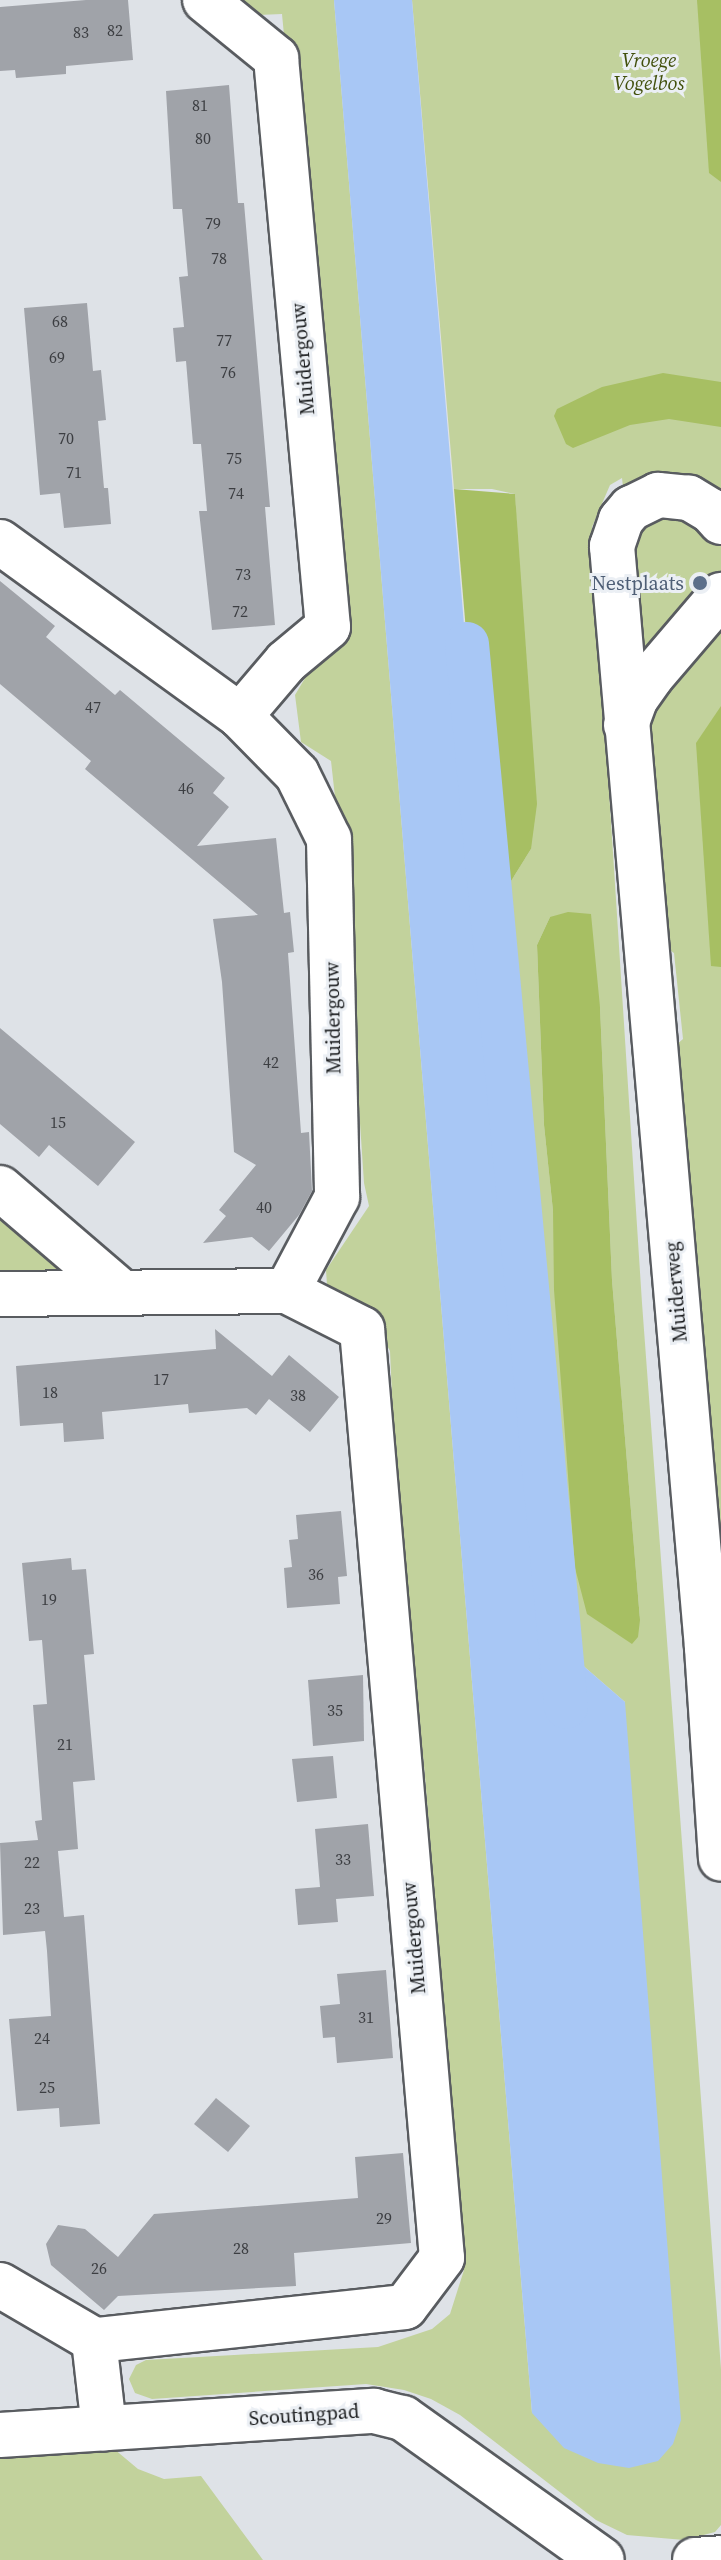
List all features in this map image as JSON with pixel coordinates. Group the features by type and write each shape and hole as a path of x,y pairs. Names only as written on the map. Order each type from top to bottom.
{"street":[{"name":"Muidergouw","path":"205,0 276,58 328,627 286,662 240,716"},
{"path":"626,725 612,546 621,520 644,499 674,495 701,503 721,522"},
{"name":"Muidergouw","path":"0,542 240,716 297,774 329,839 337,1197 287,1291"},
{"path":"626,725 635,700 651,677 721,595"},
{"name":"Muiderweg","path":"626,725 714,1648 721,1859"},
{"path":"0,1188 120,1291"},
{"name":"Muidergouw","path":"0,1294 287,1291 362,1329 442,2258 405,2307 94,2340"},
{"path":"0,2285 94,2340 104,2428"},
{"name":"Scoutingpad","path":"0,2435 374,2411 403,2418 602,2560"},
{"path":"695,2560 721,2558"}],"green space":[{"name":"Vroege Vogelbos","path":"235,0 334,0 532,2413 625,1702 557,1643 537,1502 490,915 531,849 515,494 492,489 454,489 412,0 721,0 721,1650 676,1045 683,1039 674,953 667,948 649,729 622,478 610,485 592,527 642,1303 721,2369 721,2525 715,2532 684,2540 627,2535 596,2520 460,2415 431,2399 404,2390 366,2384 152,2399 135,2393 129,2379 136,2365 146,2360 378,2347 432,2329 450,2314 464,2270 425,1776 396,1485 390,1351 371,1317 327,1285 326,1270 369,1206 364,1183 343,869 331,761 301,742 295,695 330,636 300,203 282,14 258,15","holes":["550,917 600,1007 612,1280 640,1620 553,1211 544,1125 537,945"]},
{"path":"697,0 721,0 721,182 709,173"},
{"path":"663,373 721,382 721,427 669,419 630,425 573,448 566,444 554,416 557,409 602,387"},
{"path":"454,489 515,494 537,804 531,849 490,915"},
{"path":"721,706 721,967 711,966 696,743"},
{"path":"568,912 591,914 600,1007 612,1280 640,1620 638,1637 632,1644 587,1614 575,1568 554,1290 553,1211 544,1125 537,945 550,917"},
{"path":"0,1209 72,1276 0,1283"},
{"path":"107,2443 138,2469 164,2479 201,2476 263,2560 0,2560 0,2450"}],"water":[{"path":"334,0 412,0 537,1502 557,1643 625,1702 681,2420 673,2444 658,2461 629,2468 598,2463 564,2448 532,2413"}],"building":[{"path":"128,0 133,60 66,66 66,74 16,78 15,70 0,71 0,7"},
{"path":"229,85 238,203 244,203 270,507 265,507 275,625 212,630 199,511 207,511 201,444 193,444 186,361 176,362 173,328 184,327 179,277 188,276 182,209 173,209 166,91"},
{"path":"87,303 93,371 101,370 106,420 98,421 104,488 108,488 111,524 64,528 60,493 40,495 24,308"},
{"path":"0,581 55,626 46,637 115,695 120,690 225,778 213,793 229,807 197,846 276,838 284,913 290,912 294,952 288,953 301,1133 309,1132 312,1191 299,1215 269,1251 252,1237 203,1243 226,1216 219,1210 256,1165 234,1152 222,982 213,919 258,915 85,769 91,761 0,684"},
{"path":"0,1028 135,1142 98,1186 49,1145 39,1157 0,1124"},
{"path":"215,1329 272,1376 289,1355 339,1397 310,1432 269,1399 256,1415 247,1408 189,1413 188,1404 102,1412 104,1439 64,1442 63,1423 20,1426 16,1366 216,1349"},
{"path":"341,1511 347,1576 338,1577 340,1604 287,1608 284,1568 292,1567 289,1540 298,1539 296,1515"},
{"path":"71,1558 72,1570 86,1569 94,1654 84,1655 95,1780 73,1782 78,1849 58,1851 64,1917 84,1915 100,2124 60,2127 59,2108 17,2111 9,2019 51,2016 47,1951 45,1931 3,1935 0,1843 38,1840 35,1821 42,1820 33,1705 47,1704 42,1640 29,1641 22,1563"},
{"path":"363,1675 364,1741 313,1746 308,1680"},
{"path":"333,1756 337,1798 297,1802 292,1759"},
{"path":"368,1824 374,1896 336,1899 338,1922 298,1925 295,1889 320,1887 315,1829"},
{"path":"386,1970 393,2058 337,2063 335,2037 323,2038 320,2006 340,2004 337,1974"},
{"path":"216,2098 250,2126 228,2152 194,2124"},
{"path":"403,2153 411,2243 294,2253 296,2286 118,2296 104,2310 51,2265 46,2244 58,2225 85,2229 118,2257 154,2214 358,2198 355,2157"}],"waterway":[{"path":"467,644 566,1706"}],"place":[{"name":"Nestplaats","path":"700,583"}]}
